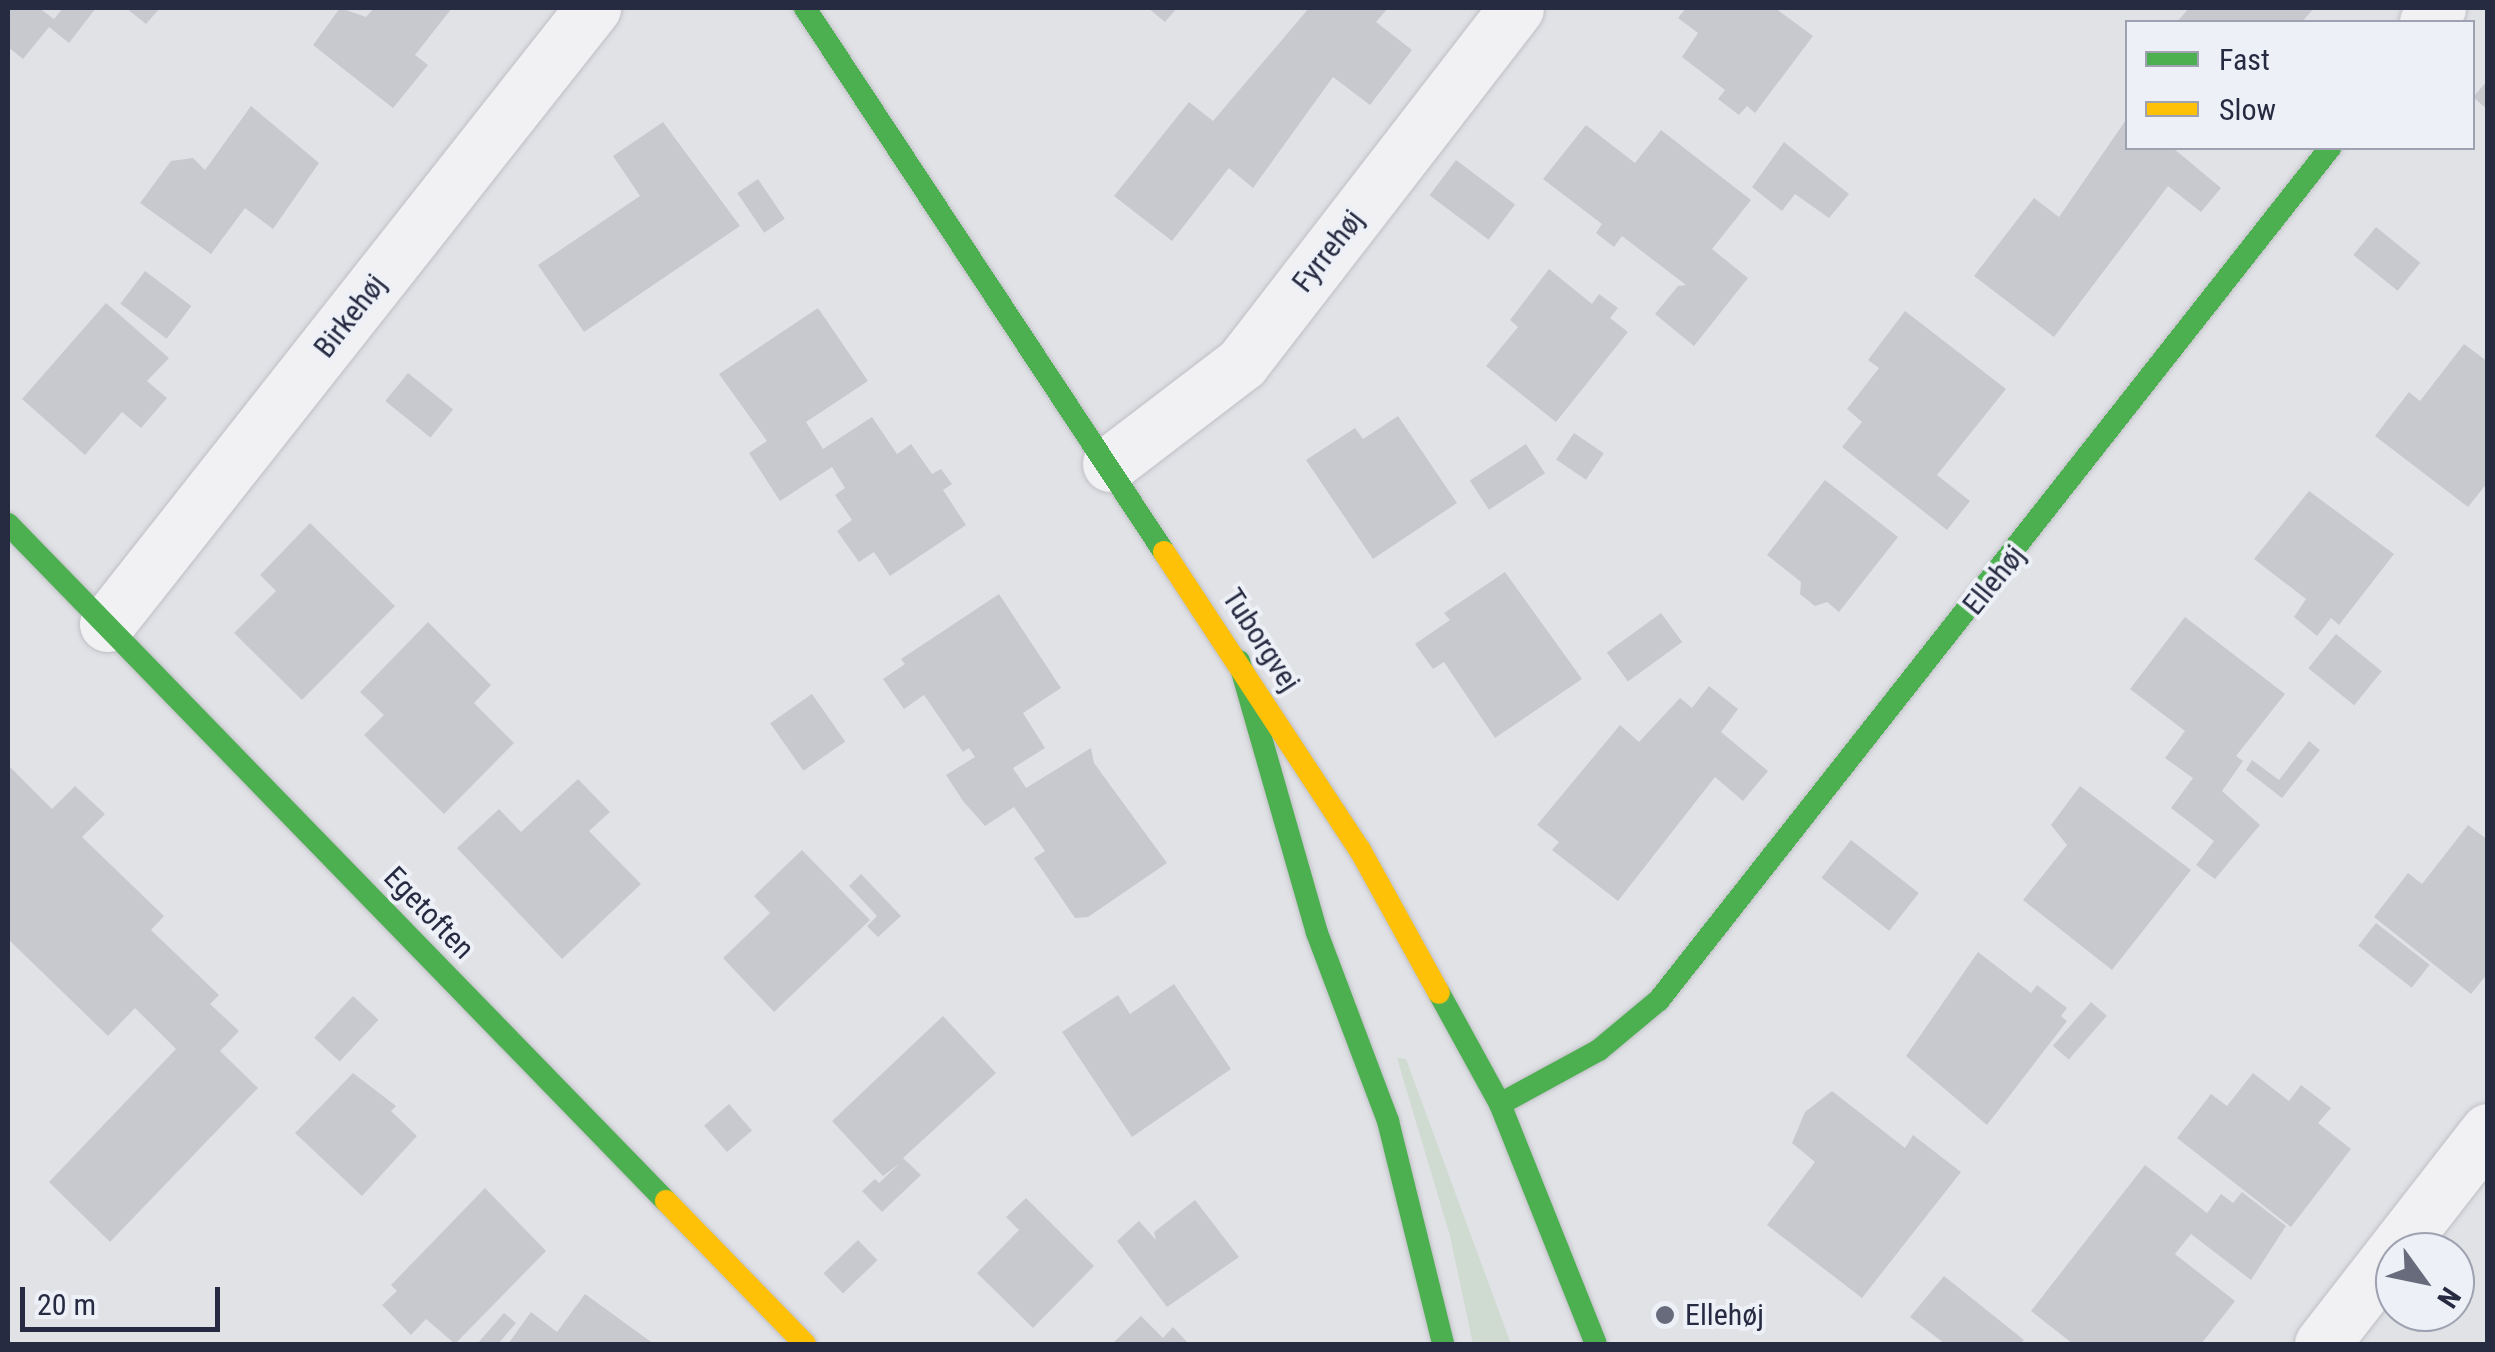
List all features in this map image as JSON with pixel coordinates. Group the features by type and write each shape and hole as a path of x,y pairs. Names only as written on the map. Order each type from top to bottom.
{"main road":[{"name":"Tuborgvej","path":"805,8 1240,660 1360,850 1500,1104 1596,1344"},
{"name":"Ellehøj","path":"1500,1104 1599,1050 1659,1000 2328,150"},
{"name":"Egetoften","path":"8,524 806,1344"},
{"path":"1240,660 1316,934 1388,1121 1443,1344"}],"street":[{"name":"Birkehøj","path":"108,624 593,8"},
{"name":"Fyrrehøj","path":"1110,464 1242,363 1516,8"},
{"path":"2322,1344 2488,1131"}],"shaded area":[{"path":"1397,1058 1406,1059 1511,1344 1473,1344 1450,1236"}],"building":[{"path":"8,8 39,8 54,19 63,8 96,8 69,43 49,27 23,59 8,47"},
{"path":"126,8 160,8 146,24"},
{"path":"340,8 366,17 374,8 452,8 415,55 428,65 393,108 313,45"},
{"path":"1148,8 1177,8 1165,22"},
{"path":"1309,8 1388,8 1376,22 1412,50 1370,105 1333,77 1253,188 1229,168 1172,241 1114,196 1189,102 1213,121"},
{"path":"1686,8 1775,8 1813,36 1755,113 1747,106 1739,115 1718,99 1725,90 1682,57 1698,33 1678,18"},
{"path":"2189,8 2314,8 2304,20 2179,20"},
{"path":"2488,80 2488,110 2475,99"},
{"path":"251,106 319,163 273,229 245,208 211,254 140,203 171,161 193,158 205,170"},
{"path":"2125,121 2125,150 2175,150 2221,188 2201,212 2168,186 2054,337 1974,276 2034,198 2059,217"},
{"path":"663,122 740,226 584,332 538,265 640,196 613,156"},
{"path":"1586,125 1635,163 1661,130 1751,200 1712,249 1748,278 1694,346 1655,314 1678,286 1686,285 1622,236 1614,247 1596,233 1602,224 1543,179"},
{"path":"1784,142 1849,194 1829,218 1795,194 1782,211 1752,187"},
{"path":"1456,160 1515,205 1489,240 1430,195"},
{"path":"758,179 785,219 764,233 737,193"},
{"path":"2376,227 2420,263 2398,291 2353,255"},
{"path":"1549,269 1592,304 1599,294 1618,308 1610,318 1628,332 1556,422 1486,366 1518,327 1510,320"},
{"path":"145,271 191,306 167,339 120,304"},
{"path":"106,303 169,358 147,381 167,398 141,428 122,412 85,455 22,399"},
{"path":"818,308 868,381 806,422 823,449 872,417 897,454 911,444 932,474 941,469 952,484 943,490 966,525 890,576 874,552 859,562 837,531 852,520 835,495 845,488 832,467 780,501 749,453 767,441 719,374"},
{"path":"1905,311 2006,389 1937,475 1970,501 1947,530 1842,447 1862,422 1847,409 1879,368 1868,360"},
{"path":"2464,344 2488,362 2488,482 2468,507 2375,436 2409,392 2420,401"},
{"path":"408,373 453,410 430,437 385,401"},
{"path":"1398,416 1457,503 1373,559 1306,460 1355,428 1363,439"},
{"path":"1574,433 1604,453 1586,480 1556,460"},
{"path":"1526,444 1545,473 1489,510 1470,480"},
{"path":"1825,480 1898,537 1839,612 1827,602 1815,606 1800,594 1801,582 1767,555"},
{"path":"2309,491 2394,554 2339,625 2331,618 2317,636 2294,617 2306,599 2254,559"},
{"path":"310,523 395,606 302,700 234,633 276,591 260,575"},
{"path":"1505,572 1582,679 1495,738 1444,662 1433,669 1415,644 1450,620 1444,613"},
{"path":"999,594 1061,688 1023,713 1045,748 1013,768 1026,788 1091,748 1094,763 1167,863 1088,917 1075,918 1034,858 1045,851 1014,807 985,826 963,801 946,775 975,757 969,748 963,752 924,695 904,709 883,679 905,664 901,659"},
{"path":"1661,613 1682,642 1628,682 1607,652"},
{"path":"2185,617 2285,694 2236,756 2243,761 2222,791 2260,825 2215,879 2196,865 2214,841 2171,808 2193,778 2165,758 2185,731 2130,689"},
{"path":"428,622 491,685 474,703 514,743 444,814 364,735 384,715 360,692"},
{"path":"2336,634 2382,671 2354,705 2308,668"},
{"path":"1709,686 1738,709 1721,732 1768,771 1743,801 1715,777 1618,901 1552,850 1559,842 1537,825 1620,725 1639,742 1680,698 1692,708"},
{"path":"812,694 845,742 803,771 770,723"},
{"path":"2309,741 2320,750 2282,798 2246,770 2252,760 2279,780"},
{"path":"8,765 52,809 75,786 105,814 82,837 164,916 151,930 219,995 210,1004 239,1031 220,1051 258,1088 110,1242 49,1182 176,1049 135,1008 108,1036 8,939"},
{"path":"578,779 610,812 589,831 641,884 562,959 457,848 499,809 521,832"},
{"path":"2080,786 2191,870 2112,970 2023,900 2067,845 2051,825"},
{"path":"2468,825 2488,840 2488,973 2471,994 2374,917 2408,873 2422,884"},
{"path":"1851,840 1919,893 1889,931 1821,878"},
{"path":"802,850 870,920 774,1012 723,958 770,913 754,896"},
{"path":"861,874 901,916 878,937 867,926 877,916 849,886"},
{"path":"2376,923 2430,965 2412,988 2358,946"},
{"path":"1978,952 2031,993 2037,985 2067,1008 2061,1016 2067,1021 1987,1125 1906,1056"},
{"path":"1174,984 1231,1069 1132,1137 1062,1032 1118,995 1130,1014"},
{"path":"353,996 379,1020 340,1062 314,1038"},
{"path":"2091,1002 2107,1016 2069,1060 2053,1046"},
{"path":"943,1016 996,1073 903,1158 921,1175 882,1212 862,1191 875,1179 879,1183 900,1163 883,1176 832,1121"},
{"path":"353,1073 396,1106 391,1111 417,1136 362,1196 295,1133"},
{"path":"2253,1073 2289,1101 2301,1085 2331,1108 2318,1123 2351,1149 2291,1227 2177,1138 2211,1094 2227,1106"},
{"path":"1832,1091 1905,1148 1913,1135 1961,1172 1862,1298 1767,1225 1815,1162 1792,1143 1805,1112"},
{"path":"729,1104 752,1130 727,1152 704,1126"},
{"path":"2145,1165 2207,1213 2221,1194 2233,1203 2242,1192 2286,1226 2251,1280 2191,1234 2175,1254 2235,1301 2201,1344 2073,1344 2031,1311"},
{"path":"485,1188 546,1251 455,1344 426,1319 411,1335 382,1305 397,1291 391,1285"},
{"path":"1026,1198 1094,1266 1033,1328 977,1273 1019,1230 1006,1217"},
{"path":"1195,1200 1239,1257 1167,1307 1117,1241 1139,1221 1156,1240 1154,1232"},
{"path":"858,1240 877,1260 843,1293 823,1273"},
{"path":"1944,1276 2024,1340 2021,1344 1945,1344 1910,1317"},
{"path":"585,1294 654,1344 508,1344 531,1312 557,1332"},
{"path":"504,1313 516,1323 498,1344 477,1344"},
{"path":"1141,1316 1163,1338 1173,1327 1189,1344 1112,1344"}],"traffic: fast":[{"path":"805,8 1164,552"},
{"path":"1500,1104 1599,1050 1659,1000 2328,150"},
{"path":"8,524 666,1201"},
{"path":"1239,661 1317,933 1388,1121 1443,1344"},
{"path":"1439,993 1500,1104 1596,1344"}],"traffic: slow":[{"path":"1164,552 1360,850 1439,993"},
{"path":"666,1201 805,1344"}],"place":[{"name":"Ellehøj","path":"1665,1315"}]}
